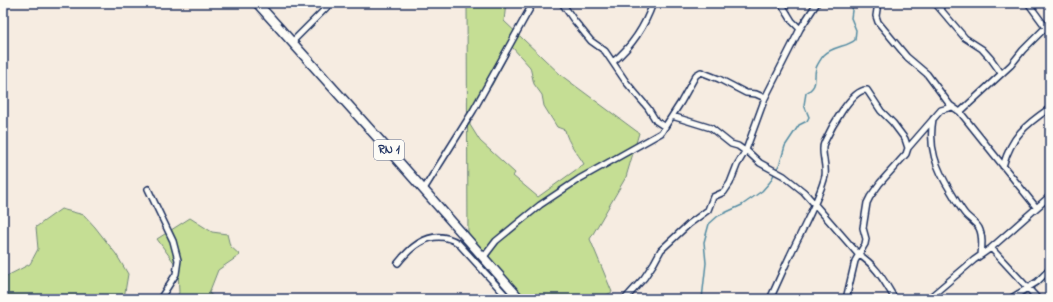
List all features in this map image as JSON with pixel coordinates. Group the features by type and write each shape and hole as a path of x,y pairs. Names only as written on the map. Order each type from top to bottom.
{"main road":[{"name":"RN 1","path":"257,3 424,189 520,299"}],"street":[{"path":"292,42 331,3"},
{"path":"424,189 473,110 533,3"},
{"path":"562,3 572,19 591,41 605,51 626,82 648,108 656,121 665,127"},
{"path":"613,62 625,52 648,16 653,3"},
{"path":"781,3 792,21 800,28"},
{"path":"625,299 644,278 661,250 708,210 713,197 724,192 730,183 737,165 746,151 765,98 800,28 817,3"},
{"path":"878,3 876,16 878,22 907,56 927,74 942,96 952,107 960,112 1036,207"},
{"path":"935,3 965,38 978,46 991,59 1001,73"},
{"path":"1028,3 1050,32"},
{"path":"960,112 1046,27"},
{"path":"484,258 496,242 540,205 592,171 661,133 696,75 701,72 746,93 756,94 765,98"},
{"path":"770,299 815,203 825,176 826,166 823,145 844,108 857,93 863,89 867,90 881,111 893,123 905,139 908,148"},
{"path":"846,299 855,261 865,244 866,239 863,228 867,203 880,183 906,154 908,148 933,119 942,110 952,107"},
{"path":"1003,166 1007,153 1014,139 1030,122 1050,108"},
{"path":"672,116 711,128 731,144 746,151 760,163 784,176 804,192 815,203 825,218 858,254 876,269 895,299"},
{"path":"933,119 931,133 938,168 942,178 957,203 966,215 979,227 982,244 981,255"},
{"path":"148,188 173,241 178,260 176,274 160,299"},
{"path":"928,299 991,248 1050,196"},
{"path":"398,262 407,251 422,240 441,237 451,238 458,242 510,299"},
{"path":"991,248 1038,299"},
{"path":"1010,299 1037,282 1050,269"}],"green space":[{"path":"467,3 506,3 504,21 562,76 639,133 626,177 590,239 612,292 599,299 516,299 468,246","holes":["512,47 530,67 534,84 542,95 544,106 557,127 565,130 570,144 584,164 538,197 513,176 515,173 480,141 470,125 470,114 492,85"]},
{"path":"61,209 84,215 116,254 128,274 124,298 126,299 3,299 3,278 30,264 38,249 36,227"},
{"path":"190,218 212,232 227,234 230,246 240,255 218,270 209,293 216,299 172,299 179,293 178,268 157,239"}],"waterway":[{"path":"702,299 706,263 704,242 709,224 718,216 742,205 762,191 770,182 780,163 785,146 799,125 807,121 809,117 804,105 806,93 814,85 815,72 818,63 828,52 855,40 856,30 851,18 853,3"}]}
